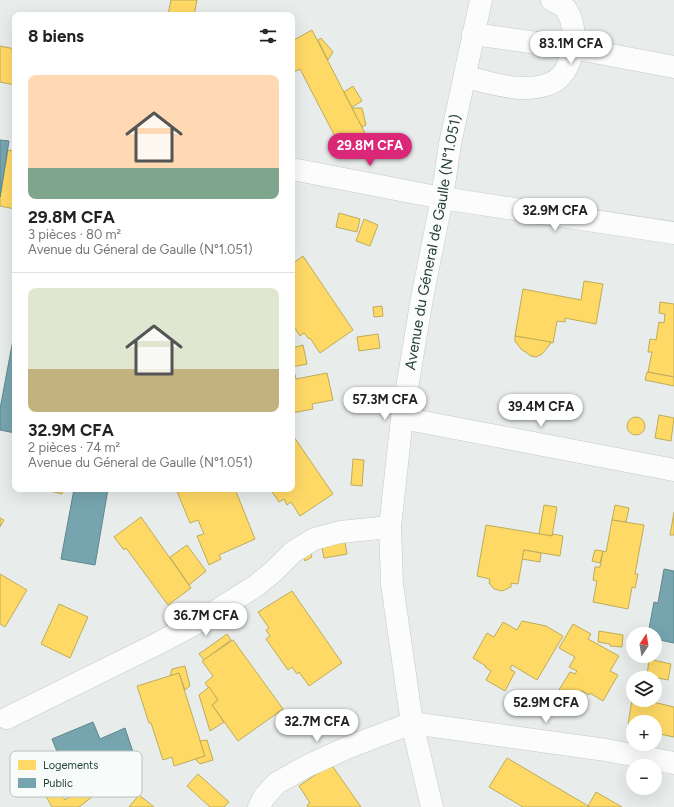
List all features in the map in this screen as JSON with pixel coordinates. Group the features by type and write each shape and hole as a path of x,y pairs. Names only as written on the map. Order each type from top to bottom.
{"street":[{"name":"Avenue du Géneral de Gaulle (N°1.051)","path":"432,807 412,723 392,584 390,527 402,418 422,298 442,198 450,144 481,0"},
{"path":"465,77 509,87 533,88 551,84 562,75 568,65 573,48 574,35 567,3"},
{"path":"473,34 573,48 674,67"},
{"path":"295,170 442,198 674,233"},
{"path":"402,418 674,470"},
{"path":"7,718 159,643 202,620 257,585 293,552 314,539 340,532 390,527"},
{"path":"260,807 264,797 277,783 283,779 307,766 349,747 412,723 606,750 674,763"}],"building: Logements":[{"path":"171,0 197,0 195,12 169,12"},
{"path":"312,30 367,137 342,150 300,69 295,72 295,39"},
{"path":"321,38 333,52 328,60 318,40"},
{"path":"0,46 12,48 12,84 0,82"},
{"path":"353,86 362,101 352,107 344,92"},
{"path":"352,108 362,108 366,125 362,127"},
{"path":"8,150 12,151 12,208 0,206 0,197"},
{"path":"339,213 360,219 357,232 336,227"},
{"path":"364,219 378,225 370,246 356,241"},
{"path":"303,256 353,330 320,353 310,338 309,339 304,333 300,336 295,328 295,262"},
{"path":"584,281 603,284 596,324 565,318 565,322 557,321 553,343 515,336 523,289 581,300"},
{"path":"660,302 674,304 674,377 648,372 652,352 648,352 650,339 656,340 659,322 664,323 665,314 659,313"},
{"path":"382,306 383,316 374,317 373,307"},
{"path":"378,334 380,348 359,351 357,337"},
{"path":"515,336 551,342 542,354 536,357 531,356 521,349 515,341"},
{"path":"303,345 307,364 295,366 295,347"},
{"path":"647,372 674,377 674,386 645,380"},
{"path":"327,373 333,400 312,404 313,409 295,412 295,374 296,379"},
{"path":"659,415 674,418 671,441 655,438"},
{"path":"636,417 642,420 645,426 642,432 636,435 630,432 627,426 630,420"},
{"path":"295,438 333,494 300,516 291,502 287,505 284,499 279,502 272,492 295,492"},
{"path":"353,459 364,460 362,486 351,485"},
{"path":"177,492 236,492 255,539 219,555 221,559 209,565 197,536 204,534 198,520 190,523"},
{"path":"544,505 557,507 552,536 539,534"},
{"path":"615,505 629,508 626,522 612,520"},
{"path":"674,512 674,535 670,535"},
{"path":"141,517 191,588 168,605 126,548 124,550 114,537"},
{"path":"0,518 4,520 0,527"},
{"path":"612,520 644,525 635,574 638,574 635,588 632,587 628,609 593,602 597,581 593,580 595,567 600,567 603,551 606,552"},
{"path":"486,525 552,536 553,534 563,536 560,556 524,550 518,584 511,583 511,587 502,591 494,589 489,583 490,579 477,576"},
{"path":"344,537 347,554 324,558 321,542"},
{"path":"187,545 206,571 189,585 170,557"},
{"path":"524,550 541,553 540,562 522,559"},
{"path":"595,550 603,551 600,563 592,561"},
{"path":"310,552 312,557 305,561 302,555"},
{"path":"0,574 27,590 5,627 0,624"},
{"path":"292,591 342,663 309,686 299,672 297,674 292,667 288,670 266,639 270,636 266,630 269,628 258,612"},
{"path":"59,604 88,617 70,658 41,644"},
{"path":"522,621 546,626 563,636 537,680 512,665 510,669 515,672 505,691 486,680 491,671 473,658 487,633 494,637 503,622 517,630"},
{"path":"573,624 591,634 588,639 619,656 610,671 618,675 603,701 590,693 589,695 582,691 578,701 559,690 570,672 575,674 577,671 569,667 575,657 559,648"},
{"path":"599,631 623,635 622,647 610,646 610,644 598,642"},
{"path":"227,634 231,640 204,660 199,654"},
{"path":"233,640 283,709 238,741 212,705 218,700 205,683 213,676 202,661"},
{"path":"662,662 671,664 668,680 662,679 662,671 648,671 649,663"},
{"path":"185,666 190,686 185,690 179,673 170,676 172,669"},
{"path":"179,673 205,756 174,766 172,757 163,760 137,686"},
{"path":"209,687 218,700 212,705 224,722 210,731 199,695"},
{"path":"662,704 674,707 674,737 662,734 662,715 630,715 631,707 662,707"},
{"path":"207,740 213,760 200,764 195,759 205,756 200,741"},
{"path":"507,758 590,807 523,807 489,787"},
{"path":"331,764 361,807 308,807 307,805 310,803 299,786"},
{"path":"198,774 229,802 224,807 210,807 187,786"},
{"path":"596,792 622,807 588,806"},
{"path":"46,797 63,797 65,800 69,797 92,797 79,807 52,807"},
{"path":"137,797 142,797 154,807 129,807"}],"building: Public":[{"path":"0,140 9,141 0,197"},
{"path":"12,345 12,432 0,430 0,409"},
{"path":"73,492 107,492 95,565 61,559"},
{"path":"664,569 674,571 674,643 662,640 662,627 649,627 654,602 658,603"},
{"path":"93,722 100,739 125,728 133,751 57,751 52,739"}]}
